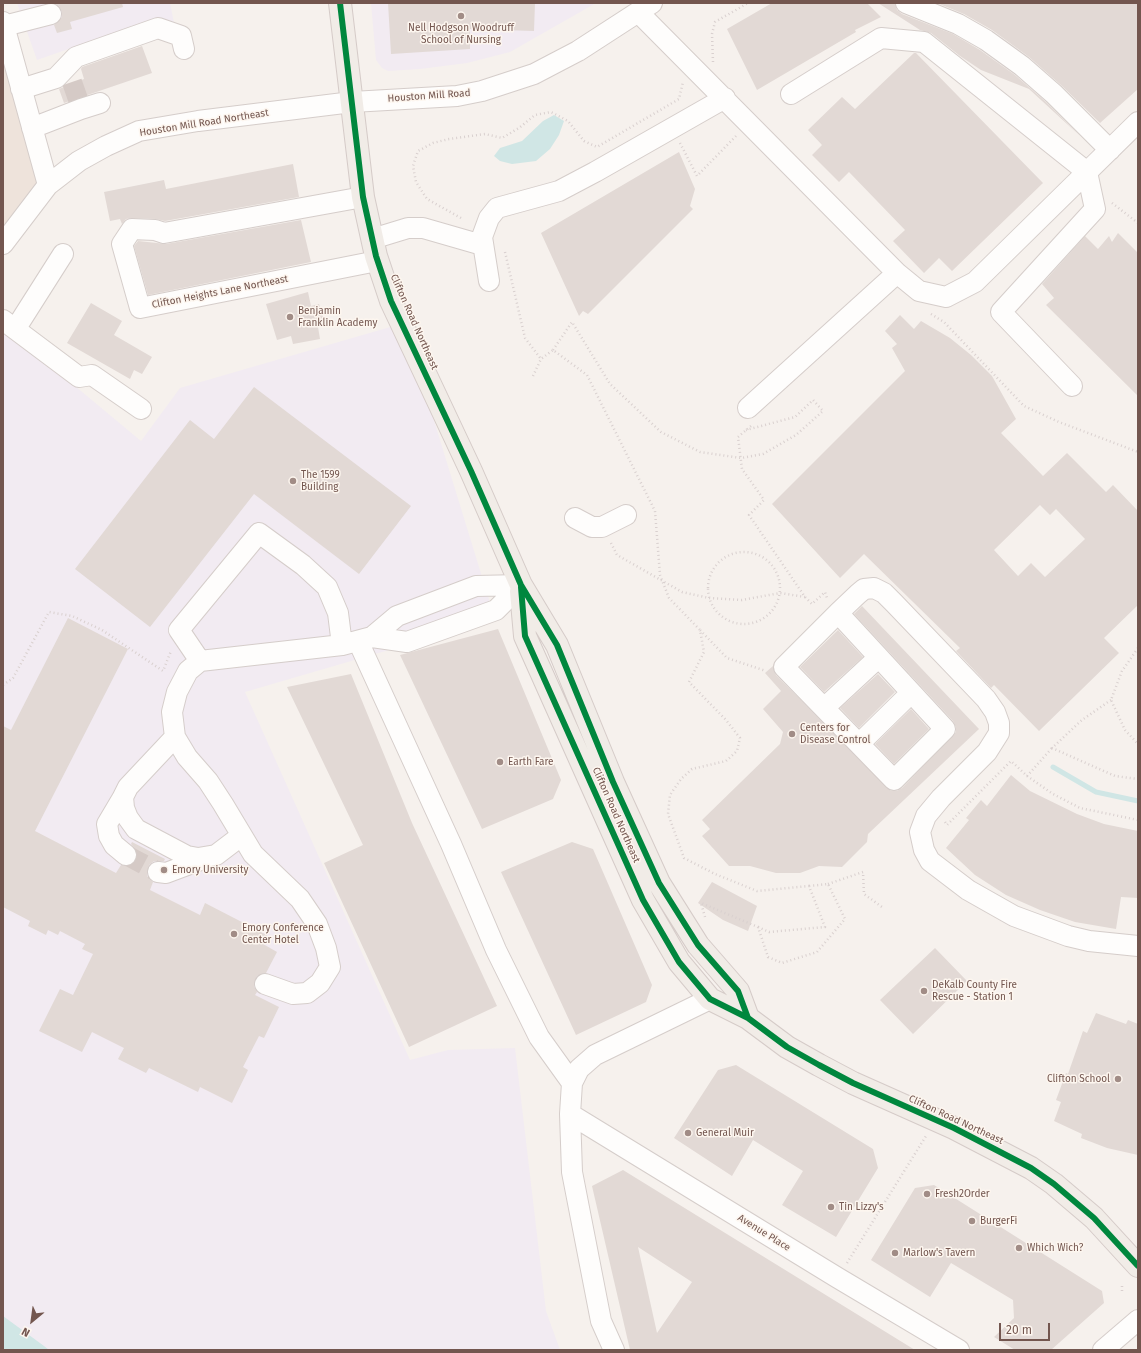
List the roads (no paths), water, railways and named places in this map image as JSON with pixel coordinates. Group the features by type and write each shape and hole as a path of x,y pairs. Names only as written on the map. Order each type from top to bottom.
{"main road":[{"name":"Clifton Road Northeast","path":"340,3 363,197 378,261 402,324 471,471 520,585 557,645 616,789 659,883 698,946 738,991 748,1018"},
{"name":"Clifton Road Northeast","path":"520,585 525,636 640,894 651,917 679,962 710,999 748,1018 787,1047 819,1065 1008,1156 1054,1184 1094,1218 1138,1266"}],"street":[{"path":"906,3 958,24 986,40 1022,66 1054,94 1110,150"},
{"name":"Houston Mill Road","path":"352,102 457,96 506,84 534,74 578,51 645,8"},
{"path":"645,8 725,98 897,273 919,291 946,297 975,282 1138,122"},
{"path":"48,184 21,89 7,50 3,24 51,14"},
{"path":"21,89 69,74 76,57 158,28 181,36 184,49"},
{"path":"790,94 881,38 924,42 1087,172 1095,209 1001,312 1072,386"},
{"path":"489,281 483,237 497,208 559,191 596,172 725,98"},
{"name":"Houston Mill Road Northeast","path":"3,244 48,184 79,161 106,146 139,131 205,120 352,102"},
{"path":"32,128 87,105"},
{"name":"Clifton Heights Lane Northeast","path":"363,197 164,233 155,230 132,230 122,244 140,308 378,261"},
{"path":"372,239 408,228 423,228 483,237"},
{"path":"63,254 10,324 79,377 92,375 141,409"},
{"path":"749,416 897,273"},
{"path":"575,518 592,527 602,527 626,515"},
{"path":"200,661 183,636 259,533 303,565 326,587 338,613 357,641 451,844 496,950 540,1037 572,1083"},
{"path":"357,641 397,616 476,586 520,585"},
{"path":"265,984 293,994 308,993 320,984 330,968 326,948 317,924 300,900 253,854 208,781 187,757 175,737 172,712 176,692 188,671 200,661 357,641 408,642 496,610 520,585"},
{"path":"838,613 945,729 894,780 784,667 838,613 864,589 874,588 884,593 972,684 995,712 999,723 999,733 994,743 987,752 932,807 926,816 920,832 924,850 930,861 968,890 1014,916 1068,936 1089,941 1138,946"},
{"path":"824,708 878,658"},
{"path":"859,744 911,693"},
{"path":"126,855 114,845 109,836 107,824 128,787 175,737"},
{"path":"123,797 124,808 128,818 136,829 187,856 198,858 209,857"},
{"path":"158,872 166,872 216,855 241,836"},
{"path":"614,1350 601,1321 572,1172 570,1114 572,1083 579,1069 595,1055 710,999"},
{"name":"Avenue Place","path":"570,1114 838,1278 959,1350"},
{"path":"1102,1350 1138,1320"}],"waterway":[{"path":"1053,767 1096,792 1138,801"}],"tunnel":[{"path":"72,82 79,102"},
{"path":"126,855 158,872"}],"place":[{"name":"Nell Hodgson Woodruff School of Nursing","path":"461,16"},
{"name":"Benjamin Franklin Academy","path":"290,317"},
{"name":"The 1599 Building","path":"293,481"},
{"name":"Centers for Disease Control","path":"792,734"},
{"name":"Earth Fare","path":"500,762"},
{"name":"Emory University","path":"164,870"},
{"name":"Emory Conference Center Hotel","path":"234,934"},
{"name":"DeKalb County Fire Rescue - Station 1","path":"924,991"},
{"name":"Clifton School","path":"1118,1079"},
{"name":"General Muir","path":"688,1133"},
{"name":"Fresh2Order","path":"927,1194"},
{"name":"Tin Lizzy's","path":"831,1207"},
{"name":"BurgerFi","path":"972,1221"},
{"name":"Which Wich?","path":"1019,1248"},
{"name":"Marlow's Tavern","path":"895,1253"}]}
